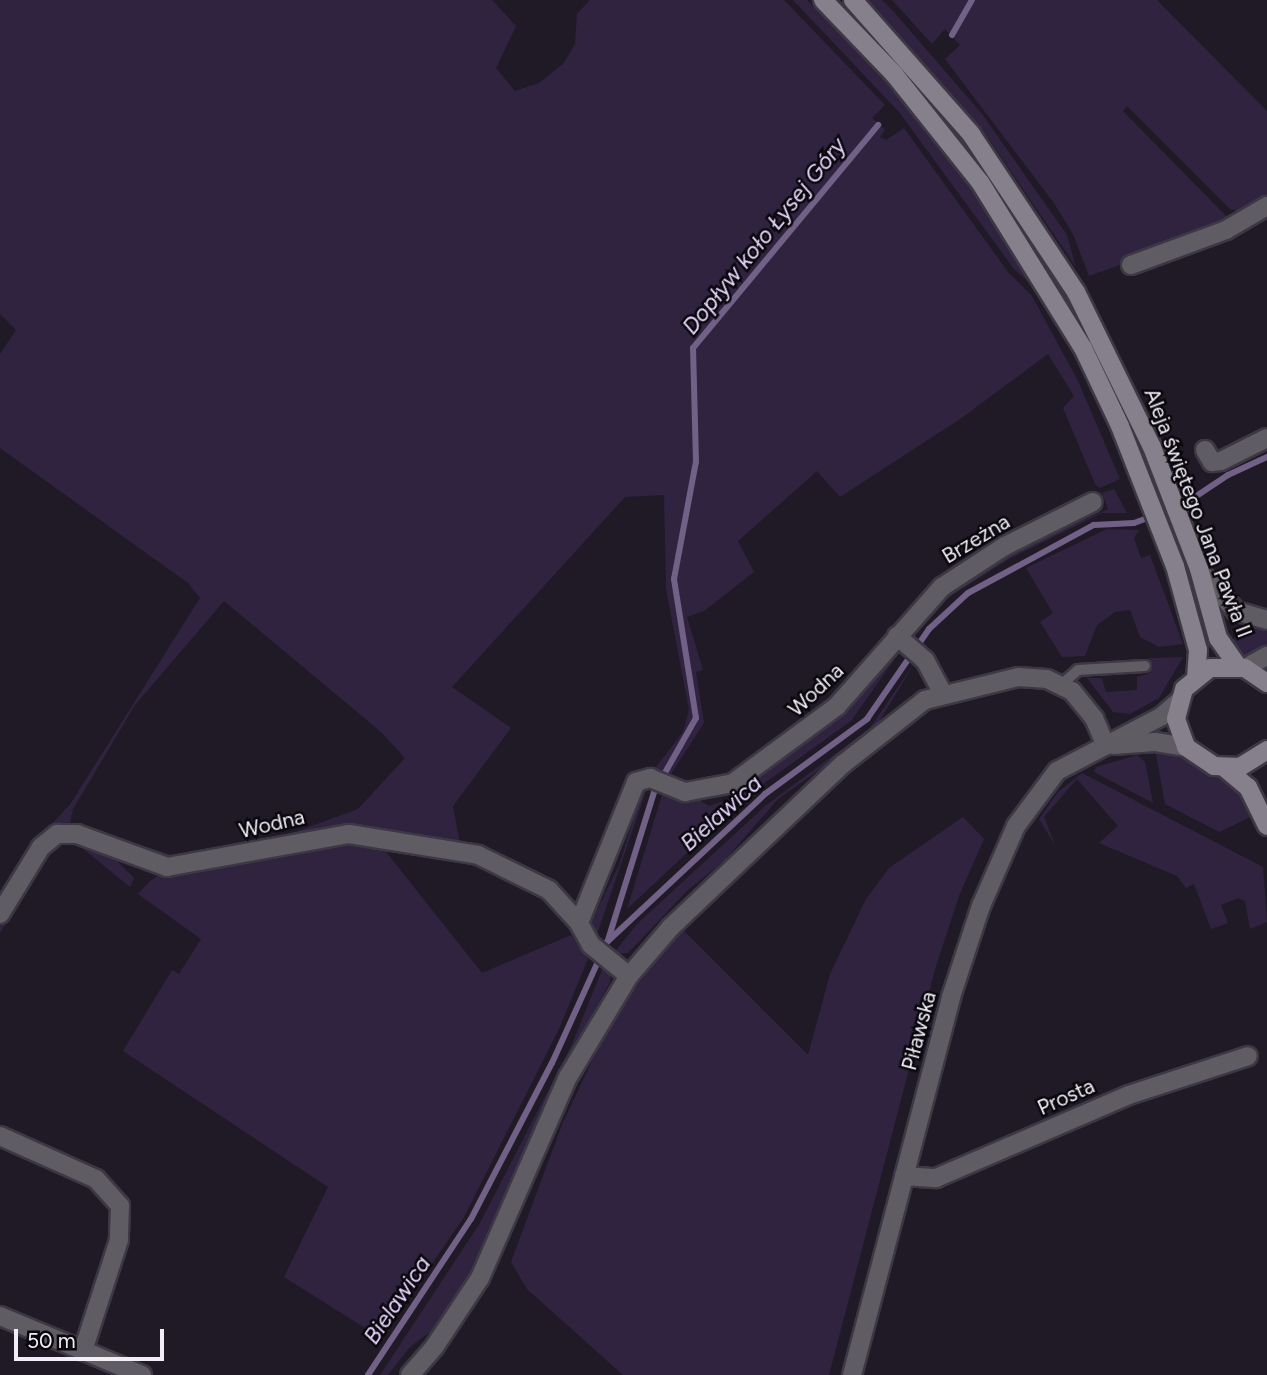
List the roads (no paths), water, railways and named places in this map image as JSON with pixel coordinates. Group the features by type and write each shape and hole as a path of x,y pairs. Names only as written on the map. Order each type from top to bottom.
{"main road":[{"name":"Aleja świętego Jana Pawła II","path":"823,0 938,125 1018,237 1083,348 1162,531 1198,650 1196,676"},
{"name":"Aleja świętego Jana Pawła II","path":"853,0 957,116 1039,231 1108,351 1169,489 1199,569 1218,638 1241,667"},
{"path":"1267,683 1241,667 1215,666 1196,676 1179,701 1178,731 1186,747 1203,762 1225,768 1248,788 1267,826"},
{"path":"1225,768 1254,761 1267,750"}],"street":[{"path":"1131,265 1226,230 1267,206"},
{"path":"1205,450 1212,462 1220,461 1267,438"},
{"name":"Brzeżna","path":"908,645 948,582 1014,541 1093,502"},
{"path":"1199,569 1222,602 1236,611 1267,620"},
{"path":"908,645 932,670 942,692"},
{"name":"Wodna","path":"579,923 634,786 658,782 691,792 736,781 832,712 908,645"},
{"path":"1241,667 1267,656"},
{"path":"410,1375 435,1346 480,1278 568,1077 629,976 671,927 843,764 902,714 942,692 1018,677 1062,684 1084,703 1106,746"},
{"name":"Piławska","path":"852,1375 965,953 1016,826 1052,775 1162,716 1179,701"},
{"name":"Piławska","path":"1106,746 1155,742 1186,747"},
{"name":"Wodna","path":"0,914 41,847 57,834 77,834 167,867 349,834 446,847 487,858 549,890 579,923 592,947 629,976"},
{"name":"Prosta","path":"904,1176 936,1178 1129,1095 1248,1056"},
{"path":"0,1136 96,1179 120,1206 119,1240 83,1351"},
{"path":"0,1316 142,1375"}],"lane":[{"path":"1062,684 1079,670 1146,666"}],"waterway":[{"name":"Dopływ koło Łysej Góry","path":"952,35 972,0"},
{"name":"Dopływ koło Łysej Góry","path":"608,940 654,792 696,718 674,579 696,462 693,348 878,125"},
{"name":"Bielawica","path":"368,1375 471,1219 552,1063 607,942 765,794 867,719 929,629 968,593 1094,525 1134,523 1183,505 1228,475 1267,457"}]}
